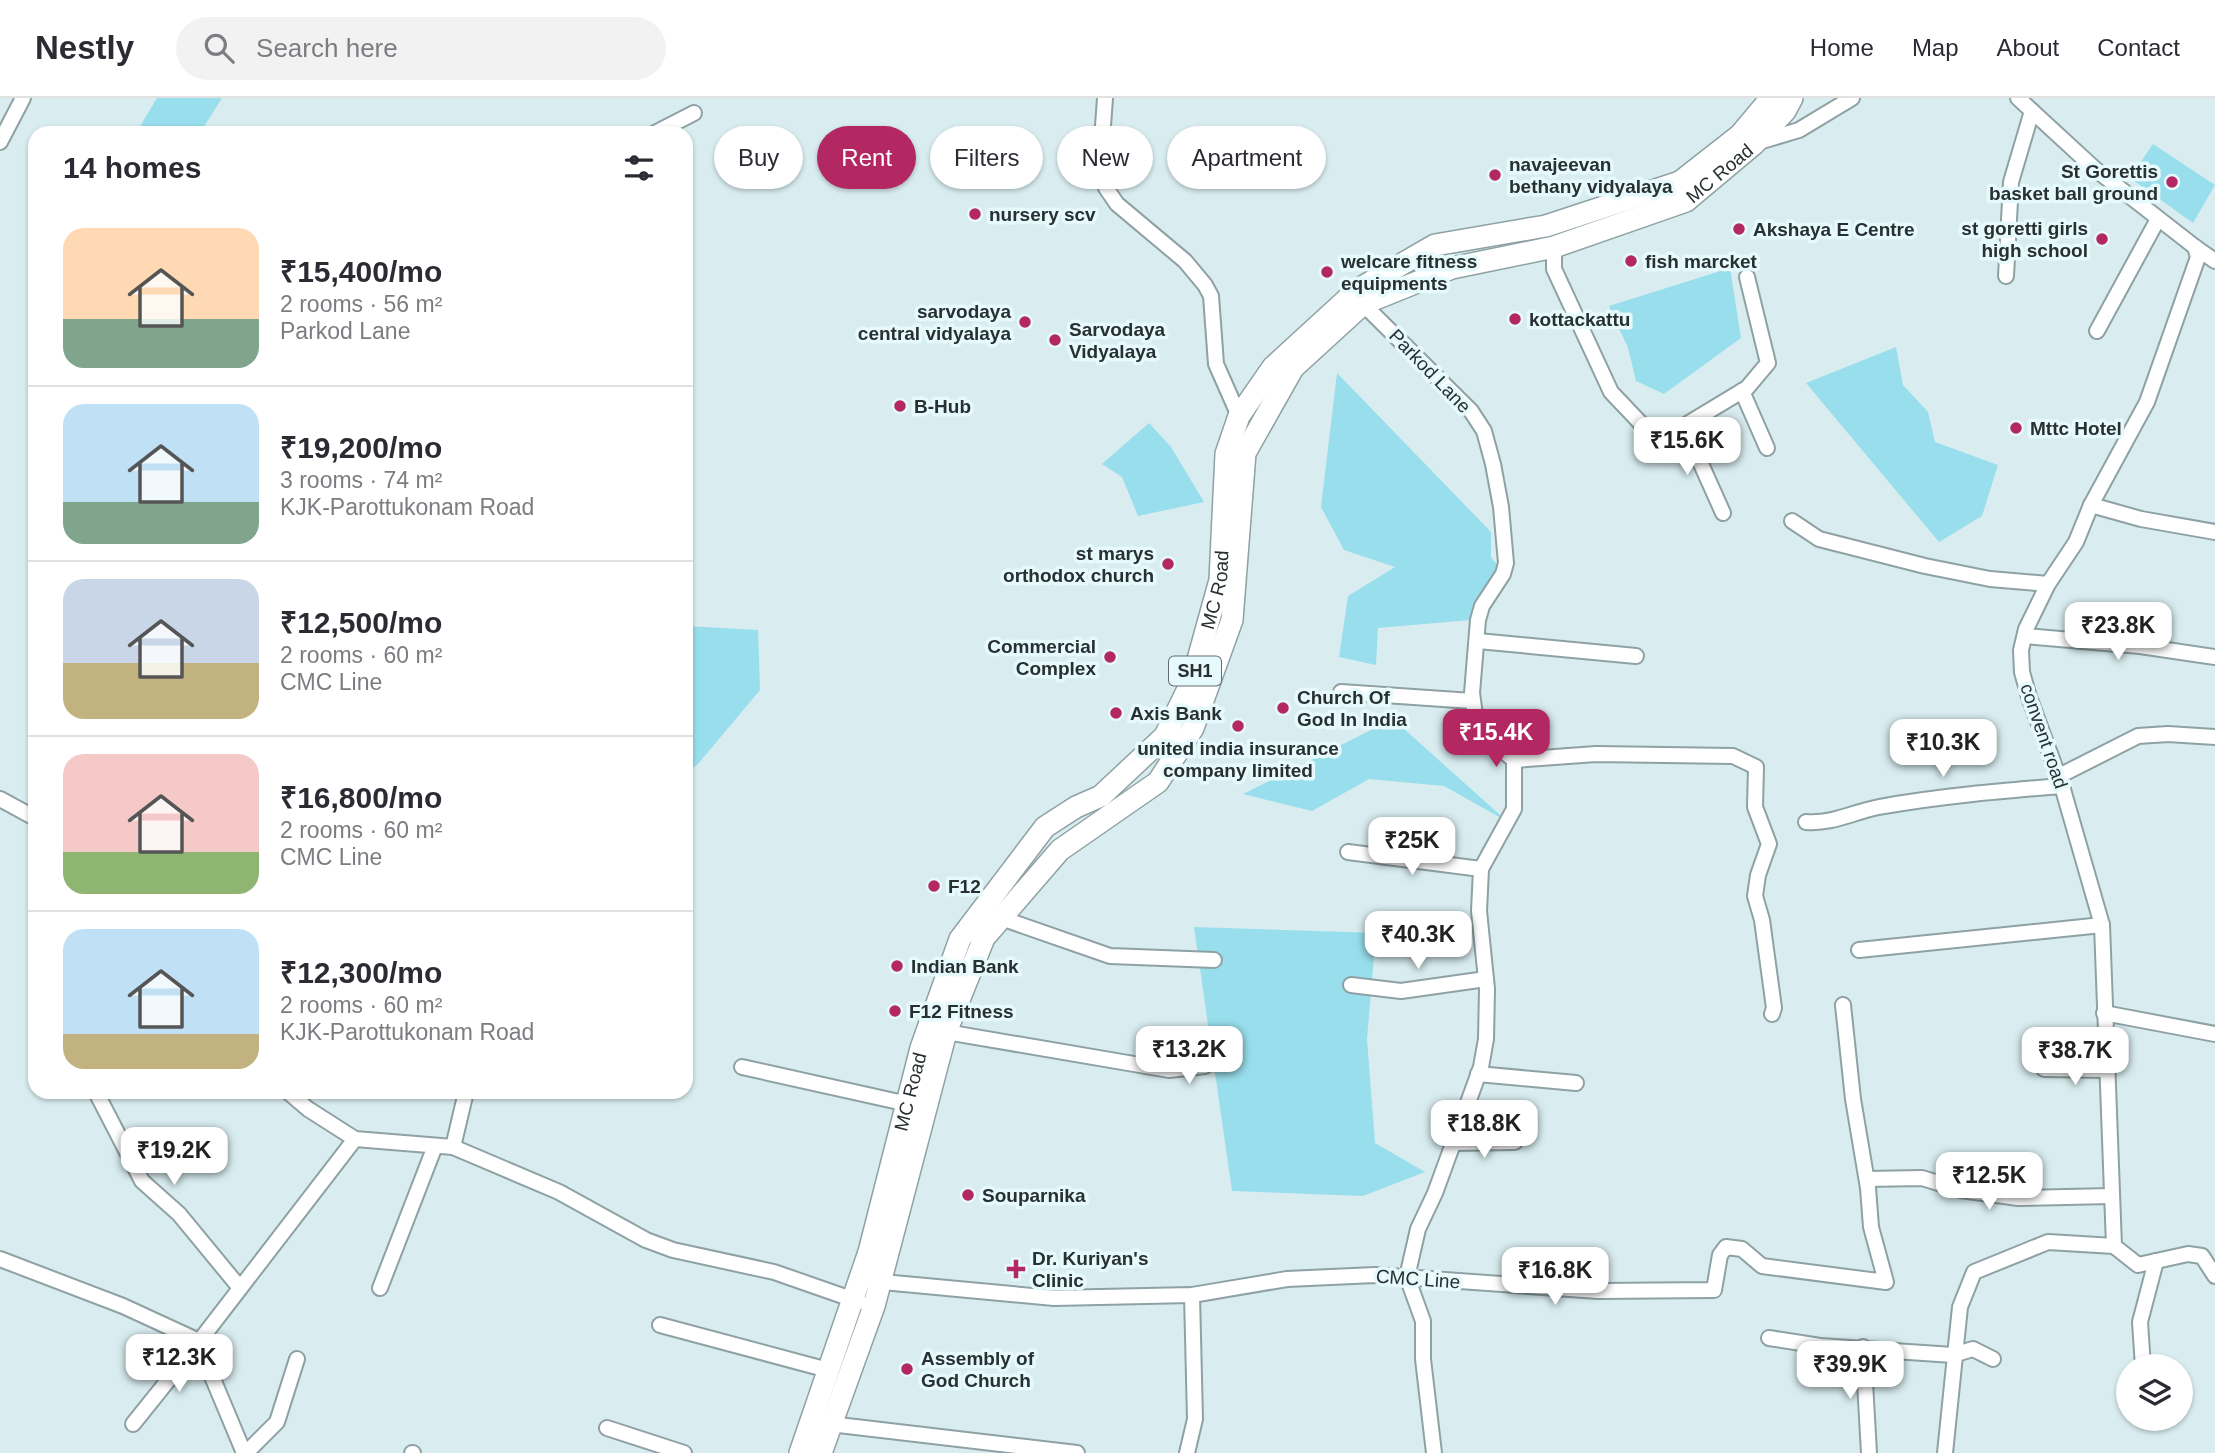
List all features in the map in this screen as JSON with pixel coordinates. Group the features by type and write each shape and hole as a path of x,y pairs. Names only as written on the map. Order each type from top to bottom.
{"main road":[{"name":"MC Road","path":"800,1453 859,1279 921,1048 960,939 1045,827 1076,807 1101,796 1165,736 1192,681 1220,580 1226,454 1239,416 1273,367 1357,290 1435,245 1546,226 1680,182 1740,135 1771,98"},
{"name":"MC Road","path":"821,1453 858,1356 881,1283 946,1032 984,938 1060,850 1158,782 1193,728 1231,620 1245,453 1293,368 1363,304 1452,268 1553,247 1686,201 1754,144 1785,111 1792,98"}],"street":[{"path":"0,142 23,98"},
{"path":"1105,98 1101,154 1105,188 1117,204 1185,261 1212,296 1216,364 1239,416"},
{"path":"1754,144 1799,130 1852,98"},
{"path":"2018,98 2095,169 2215,261"},
{"path":"2006,276 2011,182 2032,111"},
{"path":"668,126 694,113"},
{"path":"2097,331 2158,219"},
{"path":"1553,247 1554,269 1611,392 1649,432 1684,426 1742,391 1768,363 1747,277"},
{"name":"convent road","path":"2114,1246 2102,925 2060,781 2022,672 2021,650 2048,583 2076,542 2091,505 2147,402 2197,266 2194,247"},
{"name":"Parkod Lane","path":"1363,304 1471,411 1484,431 1501,507 1506,563 1503,574 1482,606 1472,701 1477,730 1514,760"},
{"path":"1742,391 1767,448"},
{"path":"1684,426 1723,513"},
{"path":"2091,505 2141,519 2215,532"},
{"path":"1792,521 1819,539 1911,562 1990,579 2048,583"},
{"path":"2025,636 2215,657"},
{"path":"1478,641 1636,656"},
{"path":"1341,692 1472,701"},
{"path":"1805,822 1834,821 1876,807 2060,781 2138,736 2168,734 2215,737"},
{"path":"1434,1453 1423,1359 1423,1321 1407,1277 1418,1229 1478,1074 1486,1039 1486,979 1479,911 1481,869 1514,809 1514,760 1596,754 1733,757 1756,767 1755,807 1769,844 1758,875 1755,896 1762,920 1774,1009 1772,1014"},
{"path":"0,799 28,814"},
{"path":"1348,852 1481,869"},
{"path":"1001,918 1110,956 1214,960"},
{"path":"1859,950 2102,925"},
{"path":"1351,985 1401,990 1486,979"},
{"name":"CMC Line","path":"859,1279 1054,1298 1192,1295 1287,1279 1407,1277 1598,1291 1714,1290 1720,1255 1726,1247 1742,1249 1762,1266 1886,1282 1871,1227 1843,1005"},
{"path":"2104,1013 2215,1034"},
{"path":"946,1032 1169,1070 1205,1066"},
{"path":"742,1067 908,1104"},
{"path":"2044,1069 2107,1070"},
{"path":"1478,1074 1561,1084 1576,1083"},
{"path":"100,1099 142,1181 179,1214 240,1288"},
{"path":"296,1099 355,1139 453,1147 559,1192 646,1240 673,1250 774,1272 874,1306"},
{"path":"453,1147 464,1099"},
{"path":"133,1424 355,1139"},
{"path":"1452,1143 1515,1142"},
{"path":"380,1287 435,1146"},
{"path":"1867,1180 1922,1178 1961,1190 2018,1198 2112,1196"},
{"path":"1945,1453 1960,1307 1974,1272 2048,1242 2114,1246 2138,1265 2188,1254 2202,1256 2215,1276"},
{"path":"0,1259 123,1306 198,1342 245,1453 276,1423 297,1359"},
{"path":"2142,1354 2140,1322 2156,1261"},
{"path":"1187,1453 1195,1419 1192,1295"},
{"path":"660,1325 828,1370"},
{"path":"1769,1338 1820,1346 1953,1355 1973,1349 1993,1359"},
{"path":"1863,1347 1869,1453"},
{"path":"830,1424 1006,1450 1077,1453"},
{"path":"607,1428 684,1453"}],"shaded area":[{"path":"157,98 222,98 204,126 140,126"},
{"name":"St Gorettis basket ball ground","path":"2153,144 2215,185 2193,223 2130,178"},
{"path":"1730,268 1741,338 1664,394 1636,381 1628,348 1609,306"},
{"path":"1896,347 1903,385 1928,412 1935,442 1998,465 1982,516 1939,542 1806,383"},
{"path":"1337,373 1491,532 1491,557 1507,577 1502,591 1482,619 1378,628 1376,665 1339,657 1348,596 1395,567 1344,550 1321,507"},
{"path":"1149,423 1171,447 1204,502 1138,516 1122,477 1102,464"},
{"path":"693,626 758,630 760,690 693,768"},
{"path":"1393,719 1508,822 1444,786 1369,779 1312,811 1243,794"},
{"path":"1194,927 1376,933 1367,1039 1375,1143 1425,1172 1363,1196 1232,1191"}],"place":[{"name":"navajeevan bethany vidyalaya","path":"1495,175"},
{"name":"St Gorettis basket ball ground","path":"2172,182"},
{"name":"nursery scv","path":"975,214"},
{"name":"Akshaya E Centre","path":"1739,229"},
{"name":"st goretti girls high school","path":"2102,239"},
{"name":"fish marcket","path":"1631,261"},
{"name":"welcare fitness equipments","path":"1327,272"},
{"name":"kottackattu","path":"1515,319"},
{"name":"sarvodaya central vidyalaya","path":"1025,322"},
{"name":"Sarvodaya Vidyalaya","path":"1055,340"},
{"name":"B-Hub","path":"900,406"},
{"name":"Mttc Hotel","path":"2016,428"},
{"name":"st marys orthodox church","path":"1168,564"},
{"name":"Commercial Complex","path":"1110,657"},
{"name":"Church Of God In India","path":"1283,708"},
{"name":"Axis Bank","path":"1116,713"},
{"name":"united india insurance company limited","path":"1238,726"},
{"name":"F12","path":"934,886"},
{"name":"Indian Bank","path":"897,966"},
{"name":"F12 Fitness","path":"895,1011"},
{"name":"Souparnika","path":"968,1195"},
{"name":"Dr. Kuriyan's Clinic","path":"1016,1269"},
{"name":"Assembly of God Church","path":"907,1369"}]}
